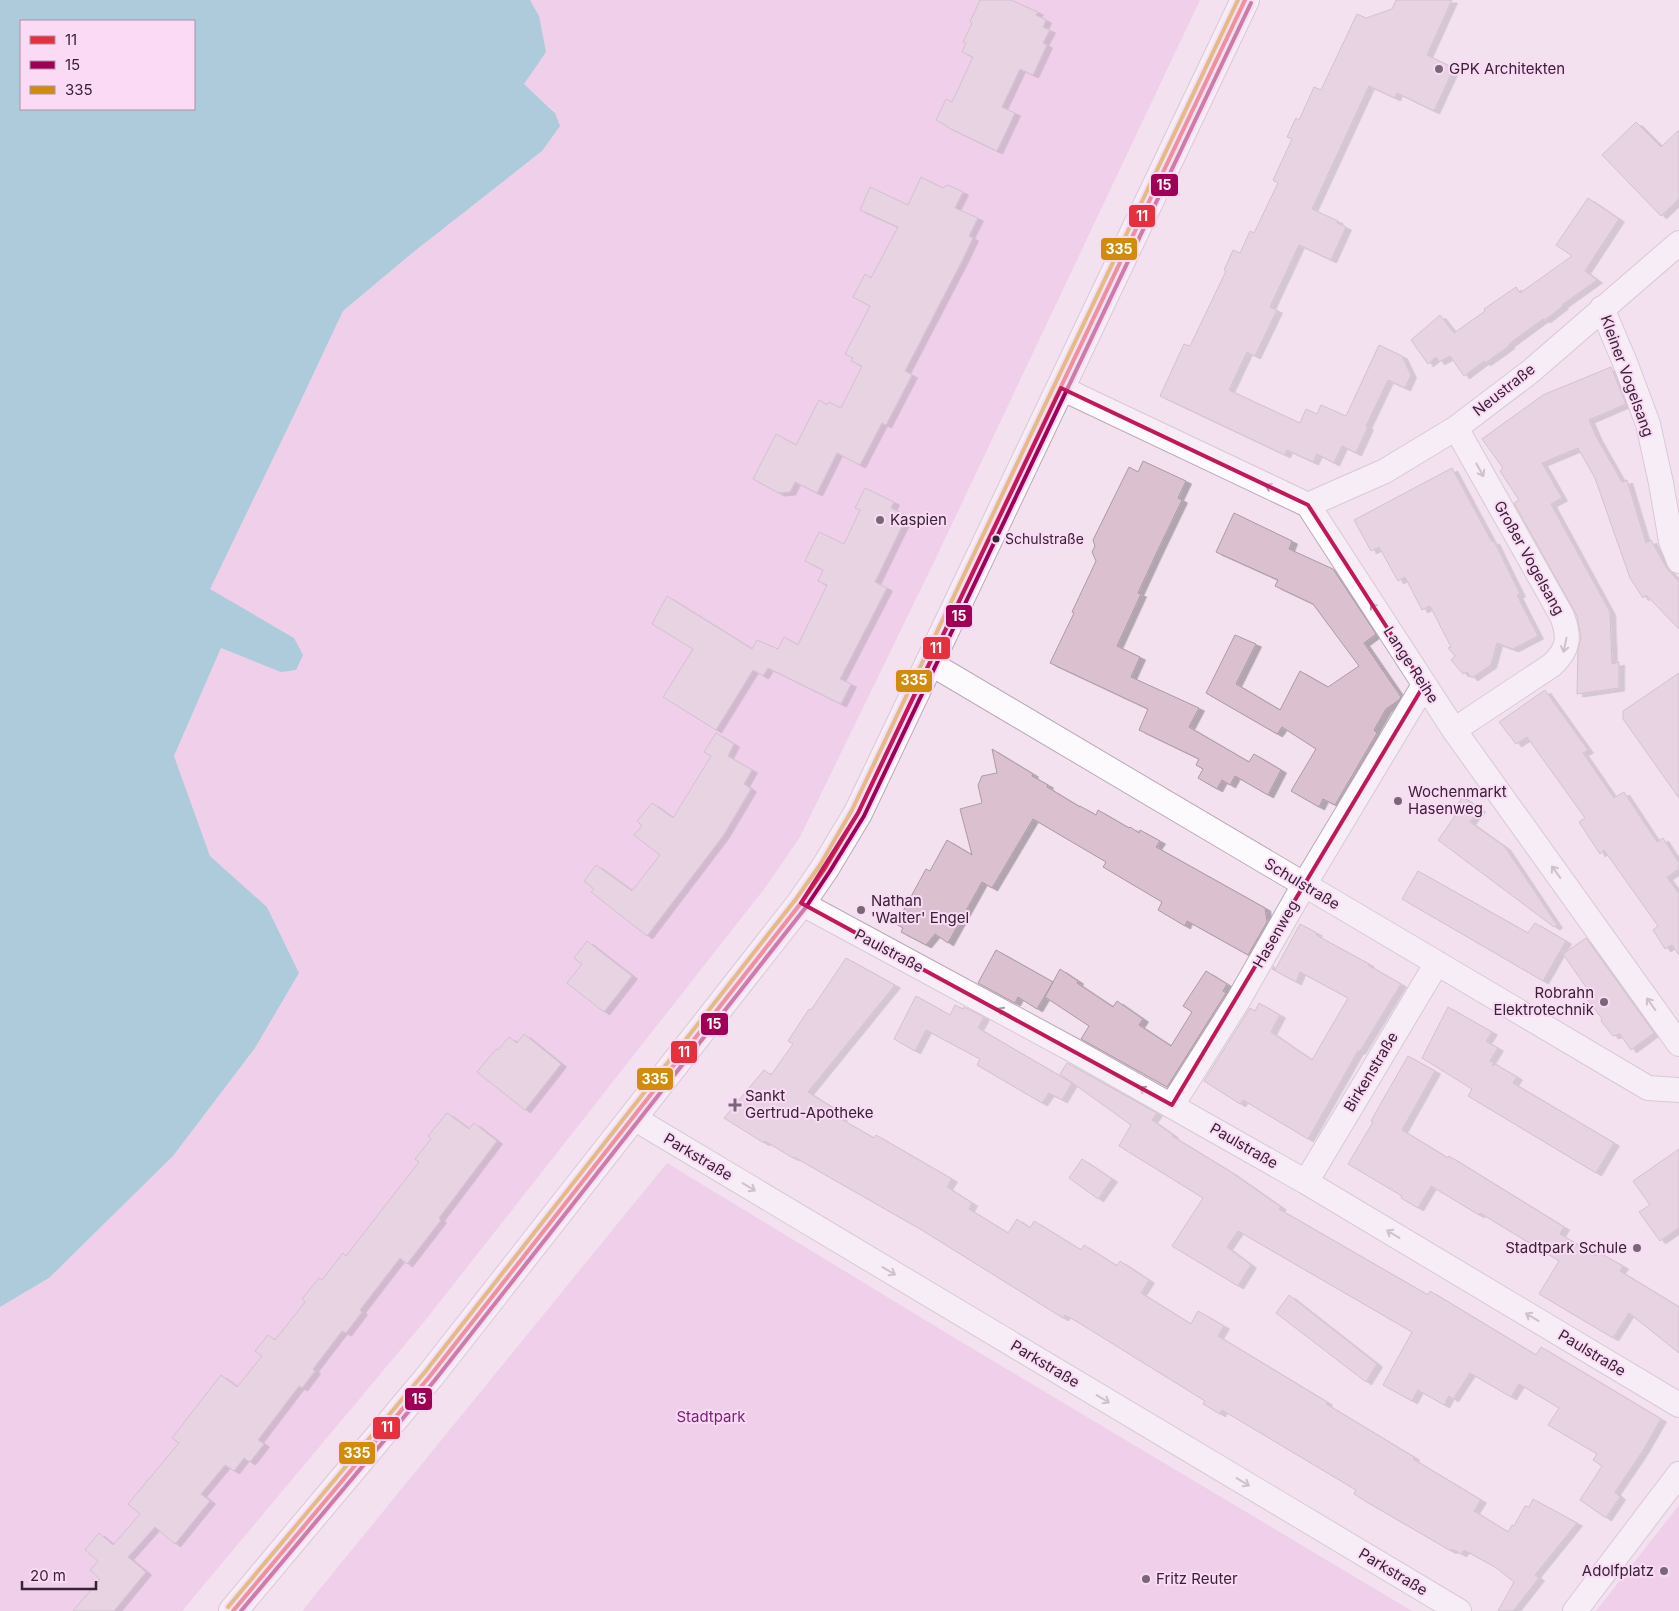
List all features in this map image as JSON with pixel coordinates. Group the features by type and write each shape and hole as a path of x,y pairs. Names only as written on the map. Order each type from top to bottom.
{"main road":[{"path":"233,1611 430,1376 800,903 825,868 858,812 1245,0"}],"street":[{"name":"Neustraße","path":"1308,506 1385,471 1456,428 1531,371 1679,243"},
{"name":"Kleiner Vogelsang","path":"1602,308 1648,424 1671,541 1679,561"},
{"path":"1061,388 1308,506"},
{"name":"Großer Vogelsang","path":"1454,730 1552,665 1563,654 1567,641 1566,628 1562,616 1456,428"},
{"name":"Lange Reihe","path":"1308,506 1454,730 1679,1044"},
{"name":"Schulstraße","path":"930,663 1648,1088 1679,1090"},
{"name":"Hasenweg","path":"1172,1105 1239,999 1304,885 1424,685"},
{"name":"Paulstraße","path":"800,903 1172,1105 1306,1182 1679,1405"},
{"name":"Birkenstraße","path":"1306,1182 1437,963"},
{"name":"Parkstraße","path":"632,1117 1459,1611"},
{"path":"1575,1611 1679,1474"}],"highlighted area":[{"path":"1061,388 1308,505 1424,685 1172,1105 801,903 858,813"}],"green space":[{"path":"530,0 1200,0 934,562 800,837 765,888 428,1317 182,1611 0,1611 0,1307 49,1278 173,1156 255,1048 299,973 267,907 210,856 174,756 221,648 282,672 294,638 209,589 343,311 411,254 542,151 555,112 524,84 539,16"},
{"name":"Stadtpark","path":"667,1163 958,1340 1412,1611 302,1611"},
{"path":"1679,1505 1679,1611 1596,1611"}],"water":[{"path":"0,0 530,0 539,16 546,52 524,84 555,113 560,126 542,151 411,254 343,311 210,589 294,638 303,655 296,670 281,672 221,648 174,756 210,856 267,907 299,973 255,1048 173,1156 49,1278 0,1307"}],"building":[{"path":"980,0 1011,0 1038,12 1036,15 1046,20 1043,27 1050,30 1043,43 1047,45 1033,75 1020,69 1002,107 1015,113 997,151 936,120 946,99 952,102 973,57 962,52 966,43 963,42"},
{"path":"1396,0 1452,0 1427,55 1454,68 1434,111 1397,93 1395,98 1369,86 1312,209 1338,221 1337,223 1346,227 1331,260 1299,245 1270,307 1277,310 1255,356 1247,352 1229,390 1300,423 1306,409 1317,414 1321,405 1346,416 1379,345 1402,356 1411,375 1405,388 1388,380 1366,426 1368,427 1356,453 1342,446 1334,463 1317,454 1313,462 1287,450 1285,455 1160,396 1184,344 1190,346 1226,271 1224,270 1233,250 1240,253 1250,231 1254,233 1278,183 1273,180 1292,139 1287,137 1296,118 1299,120 1314,87 1321,90 1357,14 1366,18 1392,9"},
{"path":"1636,122 1661,147 1679,130 1679,199 1661,216 1602,155"},
{"path":"921,177 943,188 948,185 963,192 955,208 978,218 969,236 973,238 905,371 912,375 886,425 882,423 860,465 837,453 817,493 795,482 790,492 779,493 753,479 776,434 796,445 819,400 827,405 829,402 841,408 862,366 851,361 853,358 845,354 870,306 853,297 865,274 871,278 898,227 860,210 870,187 908,205"},
{"path":"1588,198 1619,219 1585,271 1597,280 1562,305 1545,320 1543,319 1509,344 1509,346 1464,376 1450,356 1439,362 1436,357 1428,364 1411,340 1440,315 1454,333 1516,287 1520,293 1572,256 1556,245"},
{"path":"1611,367 1626,404 1589,420 1622,482 1627,480 1646,543 1651,540 1666,567 1679,582 1679,629 1646,595 1643,598 1630,578 1595,478 1578,448 1542,463 1562,498 1551,504 1610,612 1612,664 1619,662 1619,688 1577,694 1578,650 1581,637 1577,616 1514,503 1519,500 1500,471 1503,468 1482,439 1543,395"},
{"path":"1143,461 1186,481 1178,498 1182,500 1138,593 1141,594 1117,646 1140,657 1131,677 1199,708 1189,727 1249,762 1254,754 1281,770 1268,795 1235,776 1230,785 1222,780 1217,789 1198,778 1203,769 1196,765 1199,759 1139,730 1148,709 1050,663 1096,561 1092,552 1095,546 1093,540 1129,467 1138,472"},
{"path":"1452,468 1492,542 1494,541 1520,594 1517,595 1538,636 1513,649 1497,643 1491,665 1472,678 1467,672 1463,674 1451,660 1455,656 1448,648 1451,647 1430,606 1422,610 1405,577 1398,581 1379,547 1371,551 1354,520"},
{"path":"865,488 894,502 891,508 907,516 875,582 887,588 840,679 851,684 841,704 768,668 763,676 753,670 716,730 663,697 693,649 652,624 667,596 752,649 757,640 778,649 784,637 798,645 827,585 818,581 823,570 805,561 819,532 844,544 860,510 855,508"},
{"path":"1234,513 1292,541 1289,549 1333,569 1376,634 1364,643 1401,697 1386,709 1374,730 1377,733 1335,805 1323,799 1319,807 1291,791 1316,749 1282,727 1277,734 1206,693 1235,635 1256,644 1236,684 1280,710 1300,671 1328,687 1359,666 1313,604 1275,586 1278,580 1216,552"},
{"path":"1679,673 1679,798 1623,719 1623,711"},
{"path":"1545,690 1588,750 1583,753 1614,798 1624,792 1657,842 1663,838 1679,863 1679,869 1667,877 1679,894 1679,955 1672,945 1665,949 1653,930 1658,926 1604,850 1600,854 1579,822 1585,818 1527,737 1516,744 1499,722"},
{"path":"716,733 734,744 728,756 752,770 744,784 751,789 723,836 647,936 591,892 594,889 584,881 596,865 632,891 660,855 634,835 642,826 637,821 652,803 673,818 711,756 704,752"},
{"path":"992,749 1033,774 1032,776 1048,785 1047,787 1080,807 1096,815 1098,810 1139,833 1140,830 1160,841 1156,847 1265,908 1267,922 1248,955 1187,921 1185,926 1158,910 1162,902 1103,867 1106,862 1033,819 992,888 982,882 948,943 935,934 926,945 901,932 903,928 896,924 926,869 930,871 947,840 972,855 960,809 982,803 978,785 982,776 997,773"},
{"path":"1463,797 1480,809 1470,822 1505,847 1557,925 1554,927 1438,840 1455,816 1451,813"},
{"path":"1418,871 1528,933 1535,923 1566,941 1543,981 1402,899"},
{"path":"1300,924 1401,984 1360,1051 1358,1051 1308,1139 1243,1100 1240,1104 1204,1081 1250,1008 1255,1011 1259,1003 1280,1015 1271,1032 1312,1060 1348,998 1300,972 1296,982 1272,969 1274,966 1275,970"},
{"path":"1586,938 1654,1033 1631,1050 1620,1034 1613,1036 1601,1021 1602,1019 1583,994 1588,990 1563,954"},
{"path":"587,941 632,976 604,1012 567,983 582,964 574,958"},
{"path":"996,950 1053,982 1037,1009 1018,997 1015,1003 978,983"},
{"path":"846,958 895,985 808,1092 838,1111 837,1114 842,1117 841,1119 874,1138 876,1135 952,1179 947,1187 972,1203 969,1209 1008,1233 1017,1219 1030,1228 1034,1221 1081,1250 1084,1245 1117,1266 1120,1261 1149,1280 1141,1293 1191,1324 1198,1311 1224,1326 1218,1336 1327,1402 1326,1404 1481,1500 1474,1511 1508,1532 1512,1525 1514,1526 1525,1506 1529,1507 1533,1499 1577,1523 1535,1575 1539,1578 1513,1611 1498,1611 1514,1582 1495,1567 1464,1550 1461,1554 1452,1549 1451,1551 1365,1501 1354,1494 1356,1490 1222,1410 1220,1414 1203,1404 1205,1401 1076,1321 1065,1315 1063,1318 920,1229 765,1141 764,1143 724,1118 764,1070 771,1075 793,1044 788,1041"},
{"path":"1060,969 1113,1007 1117,1001 1143,1019 1139,1025 1171,1046 1192,1012 1183,1006 1206,971 1227,984 1223,991 1226,993 1167,1087 1081,1039 1089,1026 1045,997"},
{"path":"916,996 950,1015 955,1005 963,1009 964,1007 984,1017 978,1028 1072,1083 1062,1100 1049,1093 1042,1103 977,1065 980,1059 926,1030 915,1051 894,1039"},
{"path":"1448,1007 1492,1032 1486,1041 1498,1048 1490,1061 1494,1063 1492,1066 1495,1064 1517,1077 1513,1083 1614,1143 1596,1173 1468,1096 1472,1089 1422,1058"},
{"path":"524,1034 561,1064 525,1110 477,1072 509,1037 517,1043"},
{"path":"1408,1056 1435,1071 1402,1130 1448,1158 1449,1156 1564,1227 1560,1234 1596,1256 1598,1252 1623,1266 1620,1271 1679,1307 1679,1353 1629,1313 1613,1338 1539,1294 1559,1261 1480,1213 1479,1215 1431,1186 1418,1208 1401,1198 1402,1196 1348,1164"},
{"path":"1067,1063 1157,1113 1152,1120 1172,1136 1231,1172 1281,1207 1279,1209 1428,1295 1430,1291 1536,1355 1541,1347 1661,1419 1642,1452 1615,1492 1620,1497 1606,1518 1580,1500 1602,1466 1593,1460 1597,1454 1548,1425 1559,1408 1519,1384 1511,1397 1470,1373 1453,1399 1449,1396 1444,1405 1418,1390 1412,1401 1383,1385 1412,1332 1238,1231 1227,1247 1251,1265 1238,1286 1172,1246 1203,1198 1119,1146 1131,1125 1060,1074"},
{"path":"447,1113 469,1129 474,1123 497,1141 439,1218 441,1220 407,1264 400,1258 360,1310 362,1312 346,1333 342,1331 313,1369 315,1371 302,1388 299,1386 258,1440 264,1444 250,1462 244,1458 234,1471 225,1465 201,1494 210,1501 175,1544 155,1527 128,1557 146,1572 114,1611 73,1611 100,1579 90,1570 98,1561 85,1550 99,1533 113,1545 140,1514 128,1504 179,1443 172,1438 221,1375 237,1387 262,1356 255,1351 268,1335 275,1340 305,1302 302,1299 319,1278 322,1280 343,1253 346,1256 419,1162 415,1159 431,1139 428,1136"},
{"path":"1679,1149 1679,1228 1660,1241 1639,1212 1650,1205 1633,1181"},
{"path":"1082,1159 1112,1179 1098,1199 1069,1178"},
{"path":"1289,1295 1377,1364 1366,1382 1276,1313"}],"transit line":[{"name":"335","path":"228,1607 425,1372 796,899 820,865 852,810 1238,0"},
{"name":"11","path":"233,1611 430,1376 801,903 825,868 858,813 1245,0"},
{"name":"15","path":"241,1611 435,1380 806,907 830,871 864,816 1251,3"}],"place":[{"name":"GPK Architekten","path":"1439,69"},
{"name":"Kaspien","path":"880,520"},
{"name":"Schulstraße","path":"996,539"},
{"name":"Wochenmarkt Hasenweg","path":"1398,801"},
{"name":"Nathan 'Walter' Engel","path":"861,910"},
{"name":"Robrahn Elektrotechnik","path":"1604,1002"},
{"name":"Sankt Gertrud-Apotheke","path":"735,1105"},
{"name":"Stadtpark Schule","path":"1637,1248"},
{"name":"Adolfplatz","path":"1664,1571"},
{"name":"Fritz Reuter","path":"1146,1579"}]}
